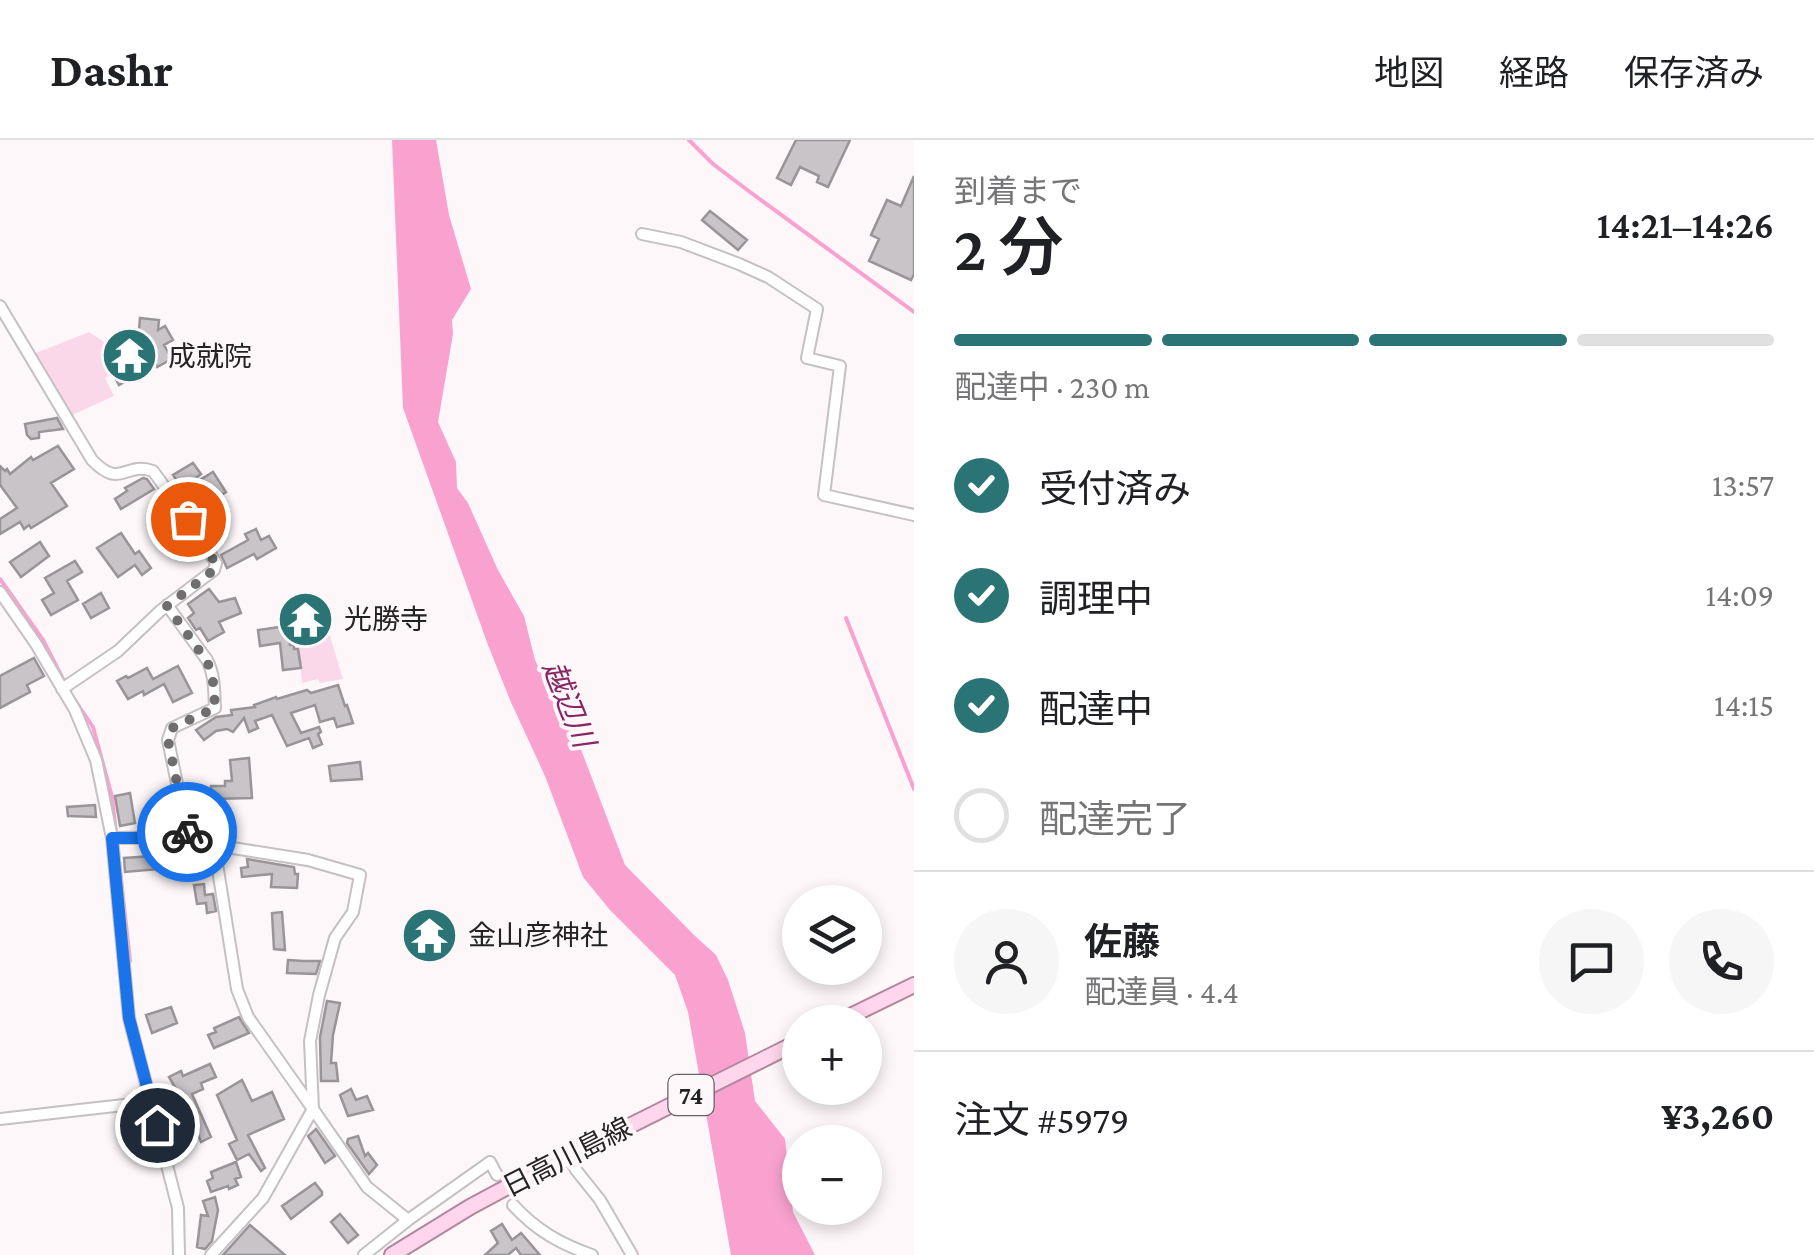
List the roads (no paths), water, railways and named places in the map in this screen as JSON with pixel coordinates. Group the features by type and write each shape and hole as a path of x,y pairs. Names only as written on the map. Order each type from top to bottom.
{"main road":[{"path":"873,1005 914,985"},
{"name":"日高川島線","path":"392,1255 470,1206 782,1050"}],"street":[{"path":"642,234 681,242 739,264 768,277 817,309 807,358 840,366 824,495 914,515"},
{"path":"0,306 92,460 114,476 140,468 154,470 216,564 214,570 118,651 65,687"},
{"path":"0,592 65,687 96,760 112,838 129,1018 178,1208 179,1255"},
{"path":"167,606 211,668 214,687 215,708 172,728 168,740 188,838"},
{"path":"112,838 188,838 308,860 360,875 352,912 335,938 319,996 310,1041 313,1108 263,1198 211,1255"},
{"path":"214,845 238,989 248,1017 368,1187 408,1220"},
{"path":"0,1119 150,1102"},
{"path":"568,1155 632,1255"},
{"path":"364,1255 490,1162 497,1175"},
{"path":"513,1205 562,1250 592,1255"}],"waterway":[{"path":"689,140 713,164 914,312"},
{"path":"0,579 43,640 65,683"},
{"path":"846,618 914,789"},
{"path":"72,696 93,727 112,797 130,961"}],"place":[{"name":"成就院","path":"129,356"},
{"name":"光勝寺","path":"305,619"},
{"name":"金山彦神社","path":"429,935"}],"water label":[{"name":"越辺川","path":"569,704"}]}
